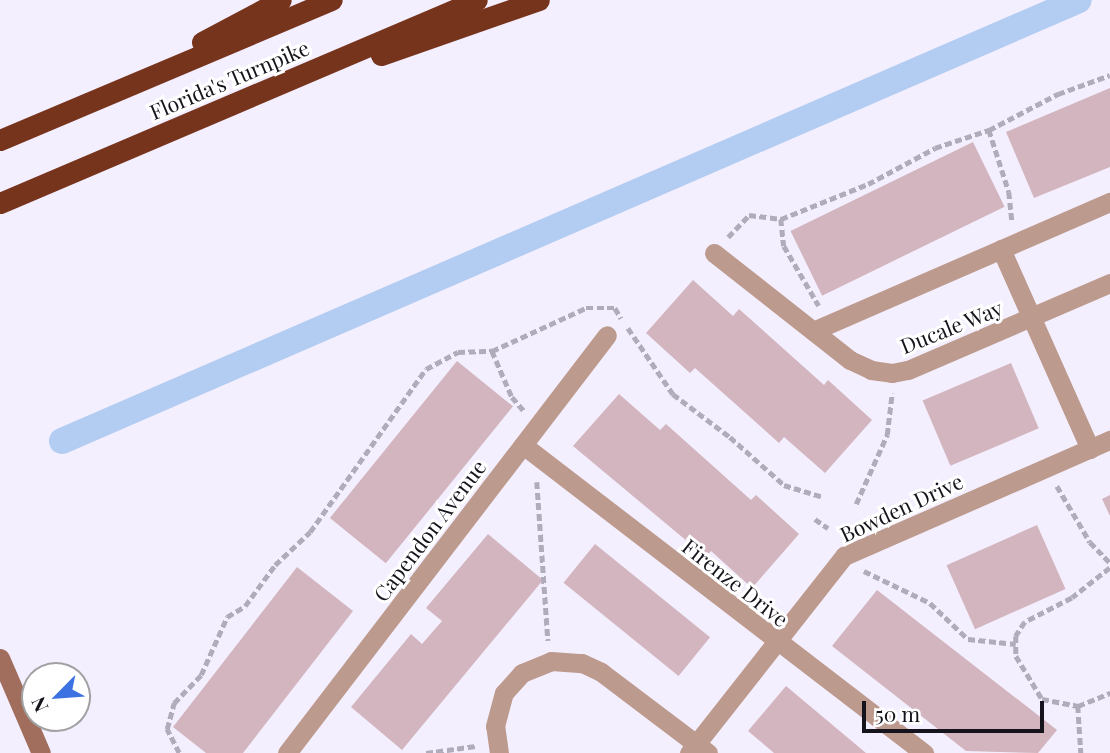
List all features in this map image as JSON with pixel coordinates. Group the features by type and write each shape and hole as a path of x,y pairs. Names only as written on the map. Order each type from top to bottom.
{"highway":[{"path":"91,101 281,0"},
{"name":"Florida's Turnpike","path":"0,140 332,0"},
{"name":"Florida's Turnpike","path":"0,203 477,0"},
{"path":"210,114 539,0"}],"main road":[{"path":"0,658 41,753"}],"street":[{"path":"820,328 1110,202"},
{"path":"1001,249 1090,449"},
{"name":"Ducale Way","path":"714,253 820,328 850,360 871,370 892,373 908,370 1110,283"},
{"name":"Capendon Avenue","path":"287,753 607,335"},
{"name":"Bowden Drive","path":"697,750 844,556 857,548 1110,440"},
{"name":"Firenze Drive","path":"523,445 778,644 924,753"},
{"path":"490,749 504,693 522,673 551,661 582,663 601,672 697,750"}],"path":[{"path":"714,253 748,215 781,219 868,184 936,148 989,130 1058,94 1110,75"},
{"path":"989,130 1009,192 1012,222"},
{"path":"781,219 784,246 816,296 820,328"},
{"path":"179,753 167,729 174,703 201,675 227,617 245,606 275,565 318,522 426,369 458,352 492,351 586,308 615,308 673,394 730,436 784,485 821,496"},
{"path":"492,351 512,397 529,415"},
{"path":"856,504 887,435 892,373"},
{"path":"537,477 548,648"},
{"path":"1055,482 1090,542 1110,566 1072,597 1025,622 1016,644 1016,656 1042,699 1078,706 1110,693"},
{"path":"815,519 828,528"},
{"path":"862,570 930,603 968,639 1016,644"},
{"path":"1078,706 1081,753"},
{"path":"426,753 490,749"}],"building":[{"path":"1110,88 1110,167 1034,198 1006,132"},
{"path":"973,142 1005,207 822,296 791,231"},
{"path":"693,280 733,316 739,309 824,385 828,380 872,420 825,473 784,437 779,443 695,368 690,373 646,333"},
{"path":"457,361 513,406 386,563 330,518"},
{"path":"1011,363 1039,428 950,466 923,401"},
{"path":"619,394 660,430 666,424 751,500 756,495 799,534 752,588 711,551 706,557 573,446"},
{"path":"1110,495 1110,516 1102,499"},
{"path":"1037,525 1065,589 975,629 947,565"},
{"path":"488,534 543,580 402,750 351,707 411,634 422,644 442,621 426,608"},
{"path":"595,544 710,637 679,676 564,583"},
{"path":"297,567 353,611 243,753 206,753 173,727"},
{"path":"877,590 1057,730 1038,753 966,751 832,646"},
{"path":"786,686 866,753 774,753 748,731"}],"waterway":[{"path":"62,441 1079,0"}]}
